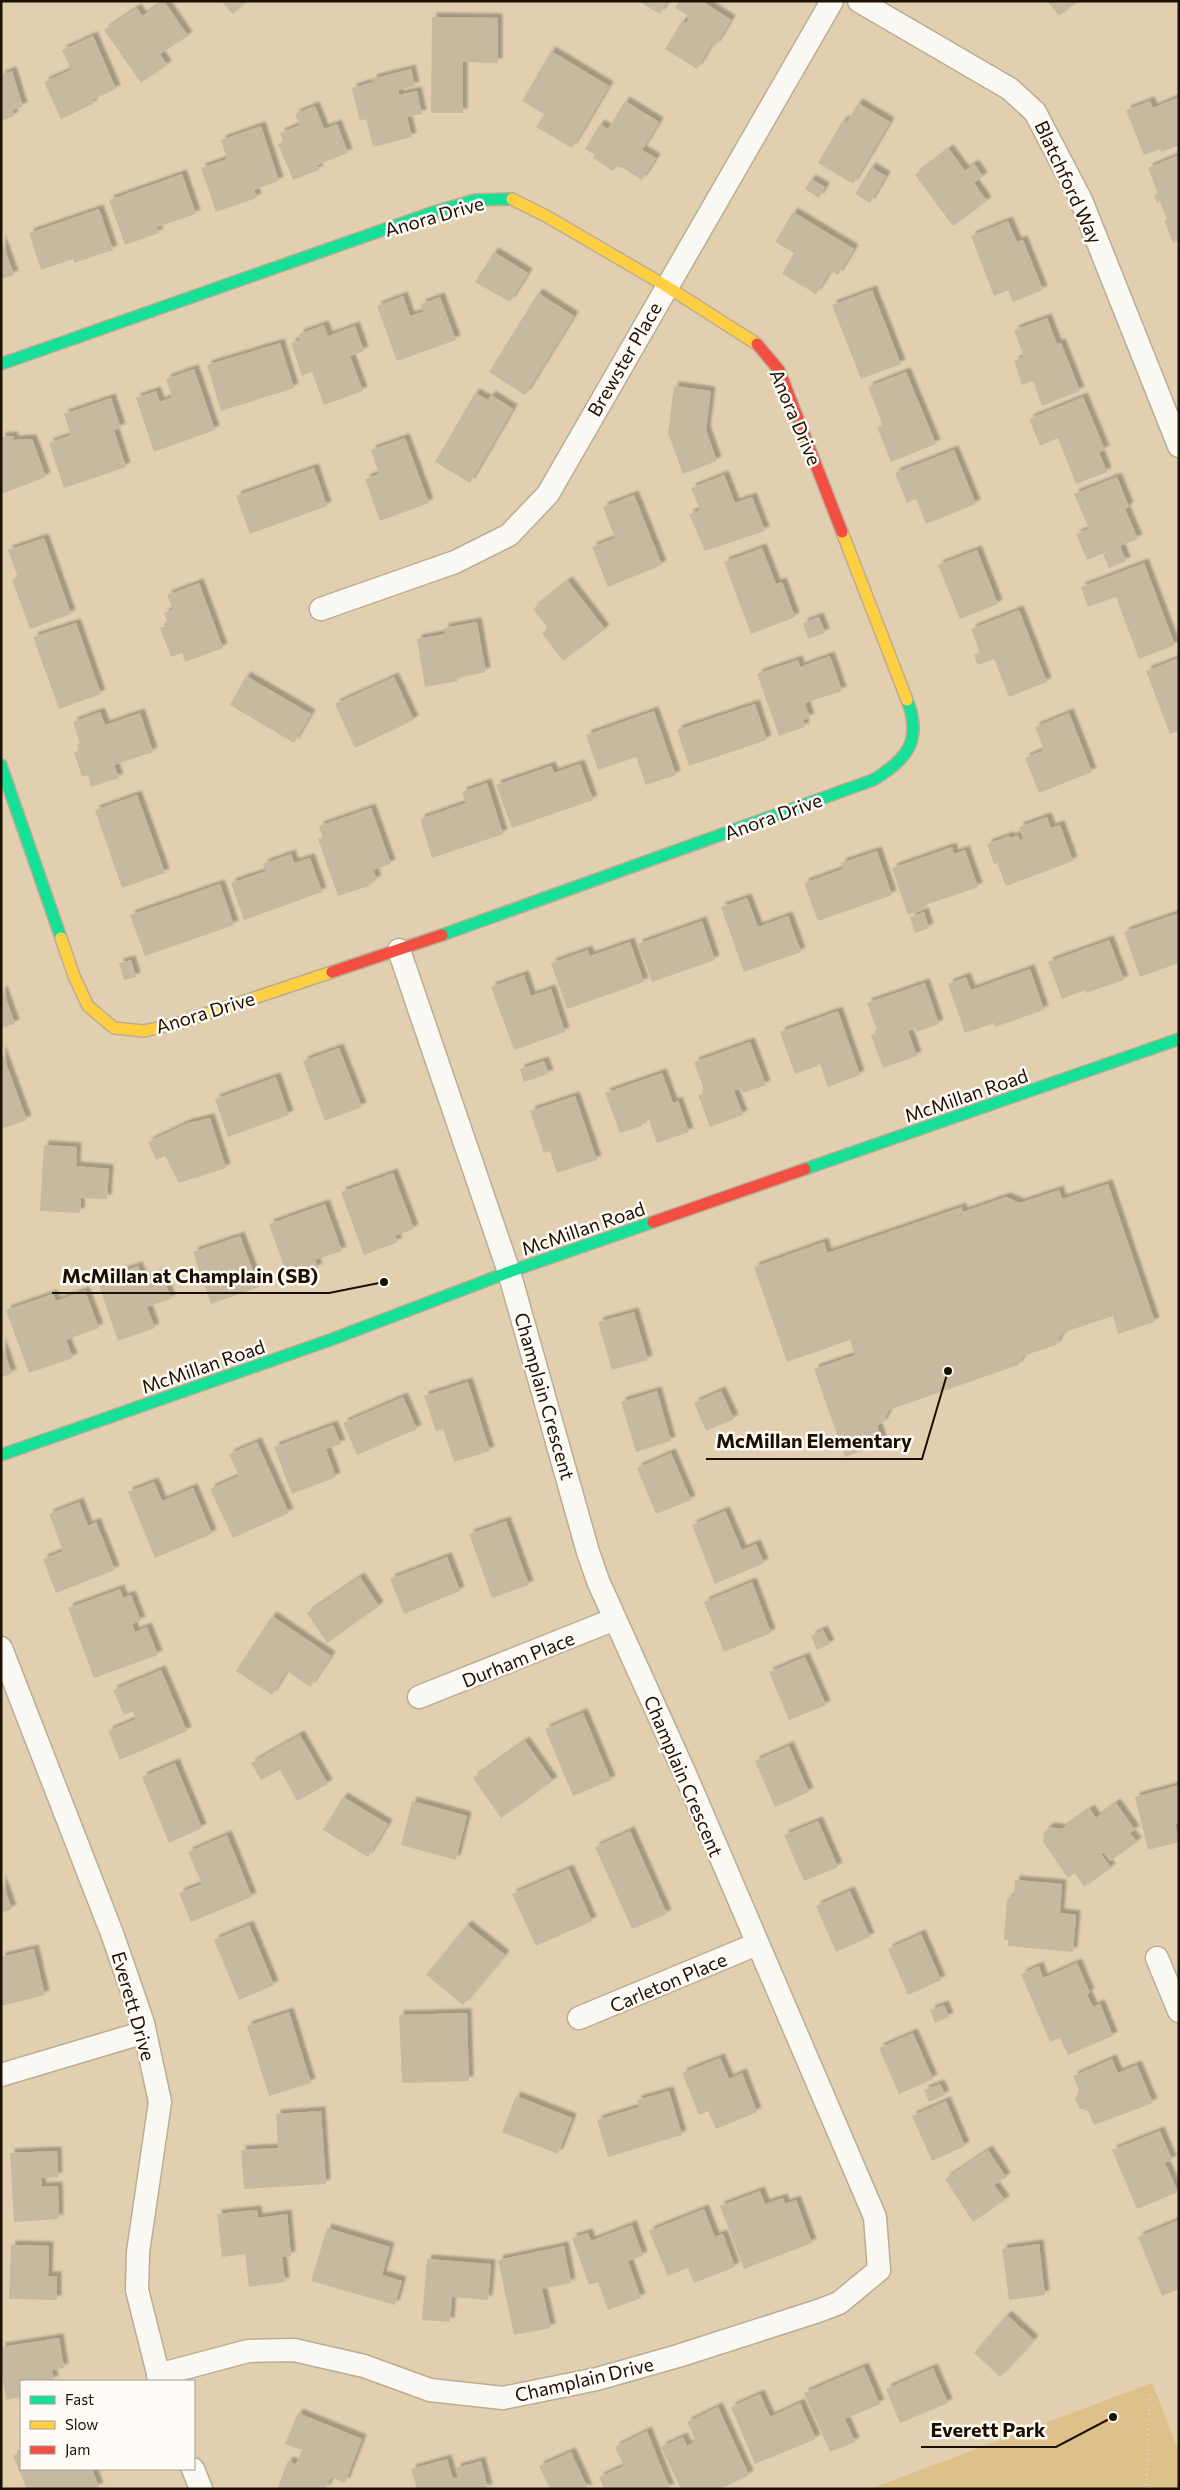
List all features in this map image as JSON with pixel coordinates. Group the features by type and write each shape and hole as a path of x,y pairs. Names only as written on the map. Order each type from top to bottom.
{"street":[{"name":"Brewster Place","path":"320,609 455,562 509,535 548,494 666,286 832,1"},
{"name":"Blatchford Way","path":"859,1 1010,89 1035,112 1081,200 1179,446"},
{"name":"Anora Drive","path":"1,364 431,213 475,200 509,198 546,216 666,286 754,341 779,370 914,717 910,749 895,766 873,780 399,950 179,1023 144,1031 114,1028 88,1006 74,976 1,765"},
{"path":"399,950 510,1272"},
{"name":"McMillan Road","path":"1,1455 330,1340 510,1272 1179,1040"},
{"name":"Champlain Crescent","path":"510,1272 588,1552 615,1619 686,1776 875,2218 879,2270"},
{"name":"Durham Place","path":"419,1697 615,1619"},
{"name":"Everett Drive","path":"1,1648 6,1676 113,1936 145,2032 160,2102 138,2252 137,2290 159,2378"},
{"name":"Carleton Place","path":"579,2018 758,1944"},
{"path":"1157,1958 1179,2011"},
{"path":"1,2075 145,2032"},
{"name":"Champlain Drive","path":"159,2378 248,2351 294,2350 364,2366 430,2390 503,2398 597,2379 678,2356 818,2311 839,2303 879,2270"},
{"path":"193,2470 201,2489"}],"path":[{"path":"790,1506 799,1534 1159,2389 1150,2398 1146,2489"},
{"path":"686,1776 868,1698"}],"shaded area":[{"path":"1152,2383 1179,2452 1179,2489 870,2489"}],"building":[{"path":"164,1 188,36 160,54 167,65 141,83 104,30 137,8 142,16"},
{"path":"221,1 246,1 233,14"},
{"path":"638,1 668,1 660,14"},
{"path":"679,1 706,1 705,3 731,20 715,46 712,44 697,69 665,49 682,21 686,23 690,17 675,8"},
{"path":"1047,1 1078,1 1059,16"},
{"path":"432,17 498,18 498,63 463,62 463,113 431,113"},
{"path":"93,36 116,89 92,100 93,104 61,119 44,82 71,70 62,50"},
{"path":"551,51 609,86 572,148 536,127 544,114 522,101"},
{"path":"411,69 415,86 398,90 399,95 417,91 422,114 407,117 412,137 373,147 366,119 360,121 352,88 373,82 372,79"},
{"path":"12,71 23,107 12,110 14,116 1,121 1,75"},
{"path":"1179,97 1179,145 1161,152 1160,149 1144,155 1126,110 1150,101 1153,108"},
{"path":"625,101 659,122 642,150 656,158 642,180 623,168 616,166 613,171 593,158 595,155 585,149 600,124 608,129"},
{"path":"858,103 890,122 853,184 818,163 843,120 847,122"},
{"path":"315,106 324,129 337,124 348,153 317,165 319,170 293,180 278,144 284,142 280,133 300,125 295,114"},
{"path":"261,126 279,181 254,190 257,198 216,212 201,168 227,159 221,140"},
{"path":"949,149 965,171 974,164 983,176 974,183 987,201 953,226 915,175"},
{"path":"1179,155 1179,240 1173,243 1164,220 1167,219 1160,202 1157,203 1154,195 1158,194 1148,168"},
{"path":"871,167 886,176 870,203 855,194"},
{"path":"182,174 196,214 157,227 159,233 125,245 109,200"},
{"path":"811,179 825,187 819,198 805,189"},
{"path":"99,209 113,250 74,263 73,259 41,270 29,233"},
{"path":"793,212 854,249 838,275 831,270 816,294 782,274 794,253 775,242"},
{"path":"1008,221 1017,242 1023,240 1043,290 1013,302 1008,290 994,296 971,236"},
{"path":"1,239 14,275 1,279"},
{"path":"494,252 528,273 510,302 475,282"},
{"path":"872,290 901,364 861,379 832,305"},
{"path":"538,293 574,316 525,395 489,372"},
{"path":"403,296 410,316 423,312 421,304 440,297 456,340 397,361 377,306"},
{"path":"1047,318 1057,344 1061,343 1080,391 1042,406 1033,381 1022,385 1014,361 1024,357 1014,330"},
{"path":"324,325 328,336 355,326 364,351 350,356 363,391 324,405 312,372 302,376 291,343 300,340 299,334"},
{"path":"280,343 294,388 221,411 207,365"},
{"path":"194,369 215,430 154,452 136,398 156,391 160,402 172,397 166,379"},
{"path":"906,372 936,444 891,462 877,427 883,425 868,387"},
{"path":"674,386 711,391 706,430 717,461 683,474 668,433"},
{"path":"475,393 488,400 491,395 513,409 470,483 435,462"},
{"path":"1083,397 1105,450 1099,452 1107,472 1076,484 1058,438 1040,446 1029,419"},
{"path":"111,398 121,428 114,430 126,467 64,488 49,443 71,435 64,414"},
{"path":"13,436 14,440 32,439 46,477 1,494 1,437"},
{"path":"405,438 429,503 380,521 365,479 379,474 371,450"},
{"path":"954,450 976,504 926,524 916,499 907,503 895,473"},
{"path":"314,468 327,506 250,534 236,496"},
{"path":"724,475 735,503 752,497 765,531 705,551 689,514 700,510 691,488"},
{"path":"1117,477 1129,507 1125,509 1138,539 1120,546 1126,561 1109,568 1103,554 1118,547 1087,560 1076,534 1089,529 1074,494"},
{"path":"634,495 662,565 608,587 592,547 615,538 603,507"},
{"path":"44,538 71,614 30,629 12,580 18,577 8,550"},
{"path":"762,548 776,584 782,582 795,617 751,634 724,562"},
{"path":"977,550 998,604 960,619 938,565"},
{"path":"1144,563 1175,645 1139,659 1116,597 1088,607 1081,587"},
{"path":"568,581 605,629 563,661 542,633 548,628 533,609"},
{"path":"199,583 223,648 185,662 182,653 171,657 160,628 168,625 164,613 173,610 167,595"},
{"path":"1019,610 1047,682 1009,697 994,659 978,665 974,655 980,653 971,629"},
{"path":"819,617 825,633 808,639 803,623"},
{"path":"477,622 486,672 457,678 458,681 425,687 417,639 445,634 444,628"},
{"path":"76,623 101,694 59,709 33,637"},
{"path":"830,656 842,691 805,703 810,718 803,720 805,727 779,736 757,674 798,660 800,667"},
{"path":"1179,658 1179,731 1170,734 1146,671"},
{"path":"246,676 311,714 294,743 230,705"},
{"path":"394,677 414,720 355,748 335,704"},
{"path":"755,704 767,740 689,766 677,730"},
{"path":"654,711 676,775 646,785 636,757 598,770 586,735"},
{"path":"100,712 105,725 140,713 153,752 114,765 119,778 91,787 88,775 82,777 74,752 79,751 77,744 80,743 73,722"},
{"path":"1069,713 1092,772 1039,793 1025,758 1044,750 1035,727"},
{"path":"580,764 593,800 512,828 496,785 551,766 554,773"},
{"path":"487,783 503,834 432,858 420,819 466,803 462,792"},
{"path":"137,795 165,873 122,888 95,810"},
{"path":"371,808 391,864 373,870 377,880 368,883 369,886 338,896 318,839 323,838 319,826"},
{"path":"1047,817 1051,828 1060,825 1073,861 1006,886 997,863 994,864 987,844 1009,836 1010,838 1018,835 1020,840 1023,839 1019,827"},
{"path":"952,847 954,854 965,850 978,887 920,907 922,910 908,915 892,868"},
{"path":"877,851 892,895 818,921 804,883 843,869 841,863"},
{"path":"291,854 294,863 310,858 322,892 244,920 231,883 266,871 263,864"},
{"path":"220,884 234,925 145,956 130,915"},
{"path":"747,898 758,927 788,916 801,952 744,972 721,907"},
{"path":"924,912 929,928 915,933 910,917"},
{"path":"1179,913 1179,963 1140,977 1124,932"},
{"path":"702,921 715,960 652,982 638,944"},
{"path":"1109,940 1124,980 1086,993 1085,990 1062,999 1048,962"},
{"path":"630,942 644,982 567,1009 551,963 588,950 590,956"},
{"path":"131,960 136,977 124,980 119,963"},
{"path":"1030,969 1044,1010 995,1027 994,1023 965,1033 948,984 966,977 971,990"},
{"path":"524,975 531,996 551,989 565,1032 514,1050 491,987"},
{"path":"925,983 939,1024 917,1032 916,1028 908,1031 917,1056 883,1068 871,1035 878,1033 867,1003"},
{"path":"3,990 15,1024 1,1028 1,991"},
{"path":"838,1011 860,1075 828,1087 819,1061 816,1062 818,1066 795,1074 780,1032"},
{"path":"750,1042 766,1085 743,1093 741,1088 734,1091 743,1115 710,1127 698,1095 705,1093 694,1062"},
{"path":"339,1048 362,1107 325,1121 303,1061"},
{"path":"1,1050 27,1120 1,1129"},
{"path":"544,1061 549,1074 524,1082 520,1069"},
{"path":"662,1073 673,1103 678,1101 689,1132 657,1143 649,1120 641,1123 642,1126 620,1133 605,1093"},
{"path":"276,1077 289,1115 228,1137 215,1099"},
{"path":"575,1096 597,1160 557,1173 550,1151 544,1153 530,1111"},
{"path":"210,1118 226,1168 179,1183 165,1156 156,1160 148,1142 188,1123"},
{"path":"44,1145 77,1147 76,1166 109,1169 107,1199 81,1198 80,1213 40,1211"},
{"path":"393,1173 414,1229 395,1236 398,1242 364,1255 341,1192"},
{"path":"1108,1184 1155,1322 1118,1334 1113,1316 1062,1333 1056,1345 1023,1356 1018,1365 889,1410 883,1423 877,1425 883,1443 845,1457 814,1369 855,1355 850,1340 787,1362 754,1267 824,1242 827,1253 962,1207 963,1212 1006,1197 1020,1203 1059,1190 1062,1199"},
{"path":"325,1204 342,1251 315,1260 318,1268 288,1278 269,1224"},
{"path":"240,1236 259,1287 211,1304 193,1252"},
{"path":"138,1266 143,1279 162,1273 171,1299 147,1307 155,1328 118,1341 97,1280"},
{"path":"85,1291 99,1328 66,1340 73,1358 29,1373 6,1310 53,1294 56,1301"},
{"path":"634,1312 648,1360 612,1370 598,1322"},
{"path":"1,1342 12,1374 1,1377"},
{"path":"468,1382 490,1451 454,1462 443,1429 436,1431 424,1396"},
{"path":"657,1391 671,1441 636,1452 621,1402"},
{"path":"721,1391 734,1419 706,1431 694,1403"},
{"path":"403,1397 417,1429 357,1455 343,1423"},
{"path":"333,1425 341,1444 326,1449 336,1477 292,1494 274,1447"},
{"path":"257,1442 289,1513 233,1538 210,1489 239,1476 229,1454"},
{"path":"671,1453 691,1500 656,1514 637,1468"},
{"path":"154,1482 162,1501 193,1488 212,1534 155,1558 128,1492"},
{"path":"79,1502 88,1526 96,1522 115,1570 56,1593 43,1559 63,1551 49,1514"},
{"path":"725,1511 742,1550 756,1544 764,1563 715,1584 692,1525"},
{"path":"506,1521 529,1585 492,1598 469,1534"},
{"path":"447,1557 460,1591 404,1614 390,1579"},
{"path":"360,1577 379,1606 327,1643 307,1613"},
{"path":"752,1582 771,1633 724,1652 704,1602"},
{"path":"120,1589 123,1598 131,1595 141,1621 132,1624 135,1632 147,1627 158,1655 94,1678 68,1608"},
{"path":"272,1616 331,1656 310,1687 287,1671 272,1695 236,1671"},
{"path":"823,1630 830,1644 817,1650 811,1636"},
{"path":"805,1657 826,1705 789,1720 769,1672"},
{"path":"161,1670 187,1731 120,1760 108,1731 136,1719 133,1712 124,1715 113,1690"},
{"path":"583,1713 611,1780 573,1796 545,1729"},
{"path":"300,1735 328,1784 297,1801 280,1770 261,1780 251,1763"},
{"path":"525,1741 553,1781 501,1818 473,1778"},
{"path":"789,1746 809,1792 775,1807 755,1761"},
{"path":"175,1763 202,1828 169,1843 142,1777"},
{"path":"1179,1785 1179,1823 1175,1824 1179,1842 1148,1850 1135,1797"},
{"path":"343,1797 388,1824 368,1857 323,1830"},
{"path":"412,1801 467,1816 456,1860 401,1845"},
{"path":"1116,1803 1135,1830 1130,1833 1137,1842 1110,1861 1103,1852 1101,1854 1111,1868 1084,1887 1075,1873 1068,1878 1043,1842 1044,1832 1050,1827 1062,1829 1090,1809 1096,1818"},
{"path":"818,1821 838,1867 804,1881 784,1835"},
{"path":"630,1831 667,1914 632,1929 595,1847"},
{"path":"227,1835 252,1897 191,1922 179,1893 202,1884 188,1852"},
{"path":"569,1869 592,1921 536,1946 512,1894"},
{"path":"1,1879 12,1909 1,1913"},
{"path":"1015,1880 1062,1884 1060,1913 1076,1915 1073,1952 1008,1946 1008,1940 1004,1939 1007,1899 1014,1895"},
{"path":"850,1891 870,1937 836,1952 816,1906"},
{"path":"249,1925 274,1985 239,2000 214,1940"},
{"path":"467,1925 505,1955 463,2005 426,1975"},
{"path":"921,1934 941,1980 908,1995 888,1949"},
{"path":"34,1949 45,1995 1,2006 1,1957"},
{"path":"1077,1963 1090,1993 1087,1994 1093,2007 1100,2004 1113,2036 1068,2055 1060,2038 1050,2042 1021,1974 1039,1966 1043,1978"},
{"path":"944,2005 949,2017 935,2023 930,2010"},
{"path":"289,2012 311,2083 269,2096 247,2026"},
{"path":"467,2013 469,2081 402,2083 399,2015"},
{"path":"913,2033 933,2079 899,2094 879,2048"},
{"path":"720,2058 729,2079 742,2073 757,2112 716,2129 708,2111 699,2115 682,2073"},
{"path":"1112,2059 1118,2073 1137,2065 1153,2103 1094,2125 1088,2111 1079,2108 1075,2099 1079,2090 1073,2076"},
{"path":"940,2084 945,2095 929,2102 924,2090"},
{"path":"669,2091 682,2135 608,2157 597,2120 639,2107 637,2100"},
{"path":"516,2096 572,2118 558,2154 502,2132"},
{"path":"946,2101 965,2146 932,2161 912,2116"},
{"path":"321,2111 326,2184 244,2189 241,2150 278,2148 276,2114"},
{"path":"1160,2131 1172,2160 1165,2163 1178,2192 1137,2209 1112,2150"},
{"path":"988,2150 1006,2177 994,2185 1005,2200 973,2222 945,2179"},
{"path":"57,2151 58,2177 41,2178 42,2187 58,2186 59,2219 14,2222 10,2153"},
{"path":"760,2191 765,2204 783,2198 785,2204 796,2200 812,2243 744,2269 720,2206"},
{"path":"704,2209 715,2237 723,2234 735,2267 694,2283 688,2268 668,2276 649,2231"},
{"path":"257,2210 258,2218 287,2214 291,2256 282,2257 285,2282 249,2287 245,2254 222,2257 217,2214"},
{"path":"1179,2220 1179,2289 1162,2296 1138,2237"},
{"path":"632,2225 643,2256 628,2261 641,2298 608,2310 598,2282 589,2285 572,2238 588,2233 591,2241"},
{"path":"327,2228 390,2247 382,2275 402,2281 395,2305 311,2281"},
{"path":"1039,2244 1045,2295 1009,2300 1002,2249"},
{"path":"11,2245 49,2246 48,2276 57,2276 57,2300 9,2299"},
{"path":"564,2246 571,2283 542,2289 551,2328 514,2335 498,2260"},
{"path":"427,2259 491,2264 488,2300 452,2297 450,2322 422,2320"},
{"path":"1007,2315 1034,2340 1000,2377 974,2353"},
{"path":"59,2338 64,2368 52,2370 54,2380 20,2380 20,2397 6,2400 1,2368 1,2347"},
{"path":"864,2367 880,2404 845,2419 855,2442 830,2452 804,2393"},
{"path":"933,2368 948,2403 900,2423 886,2389"},
{"path":"760,2394 770,2417 800,2403 816,2439 755,2464 731,2407"},
{"path":"718,2407 749,2475 720,2489 681,2489 661,2447 683,2437 687,2446 696,2441 687,2422"},
{"path":"298,2413 362,2439 345,2483 331,2477 326,2489 277,2489 288,2461 296,2464 302,2450 285,2444"},
{"path":"647,2431 670,2489 604,2489 599,2477 624,2466 615,2447"},
{"path":"20,2452 20,2470 92,2470 99,2487 94,2489 27,2489 13,2456"},
{"path":"571,2452 588,2489 550,2489 539,2466"},
{"path":"447,2459 453,2479 458,2477 456,2468 481,2461 488,2489 417,2489 411,2469"}],"traffic: fast":[{"path":"1,364 431,213 475,200 512,199"},
{"path":"442,935 873,780 895,765 909,748 913,727 912,714 907,700"},
{"path":"1,765 61,938"},
{"path":"805,1169 1179,1039"},
{"path":"1,1455 330,1340 509,1272 653,1222"}],"traffic: slow":[{"path":"512,199 546,216 666,286 757,344"},
{"path":"842,532 907,700"},
{"path":"61,938 74,976 88,1006 114,1028 144,1031 179,1023 332,972"}],"traffic: jam":[{"path":"757,344 779,370 842,532"},
{"path":"332,972 442,935"},
{"path":"653,1222 805,1169"}],"place":[{"name":"McMillan at Champlain (SB)","path":"384,1282"},
{"name":"McMillan Elementary","path":"948,1371"},
{"name":"Everett Park","path":"1113,2417"}]}
